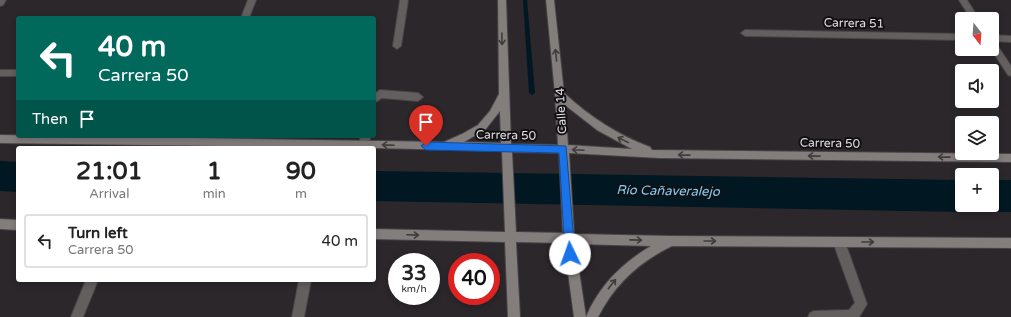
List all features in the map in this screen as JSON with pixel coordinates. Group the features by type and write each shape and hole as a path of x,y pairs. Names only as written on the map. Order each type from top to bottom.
{"main road":[{"path":"502,0 504,93 514,317"},
{"name":"Calle 14","path":"550,0 560,94 568,234 580,317"},
{"path":"441,146 458,141 482,127 499,108 504,93"},
{"path":"560,94 582,115 605,130 625,141 659,154"},
{"name":"Carrera 50","path":"0,139 365,140 441,146 507,154 563,149 659,154 1011,158"},
{"path":"0,224 16,225"},
{"path":"376,234 511,232 568,234 671,241 1011,243"},
{"path":"592,317 606,291 623,271 646,254 671,241"}],"street":[{"path":"246,16 252,0"},
{"path":"397,46 404,0"},
{"path":"963,0 971,12"},
{"name":"Carrera 51","path":"745,33 955,37"},
{"path":"999,38 1011,38"},
{"path":"999,55 1011,73"},
{"path":"0,73 16,73"},
{"path":"376,97 380,94 418,97"},
{"path":"814,317 852,316 861,304 838,242"},
{"path":"77,317 91,282"},
{"path":"298,317 305,282"}],"waterway":[{"path":"525,0 532,93"},
{"name":"Río Cañaveralejo","path":"0,176 16,177"},
{"name":"Río Cañaveralejo","path":"376,186 955,196"},
{"name":"Río Cañaveralejo","path":"999,196 1011,196"}],"route":[{"path":"426,146 491,149 563,149 570,254"}]}
